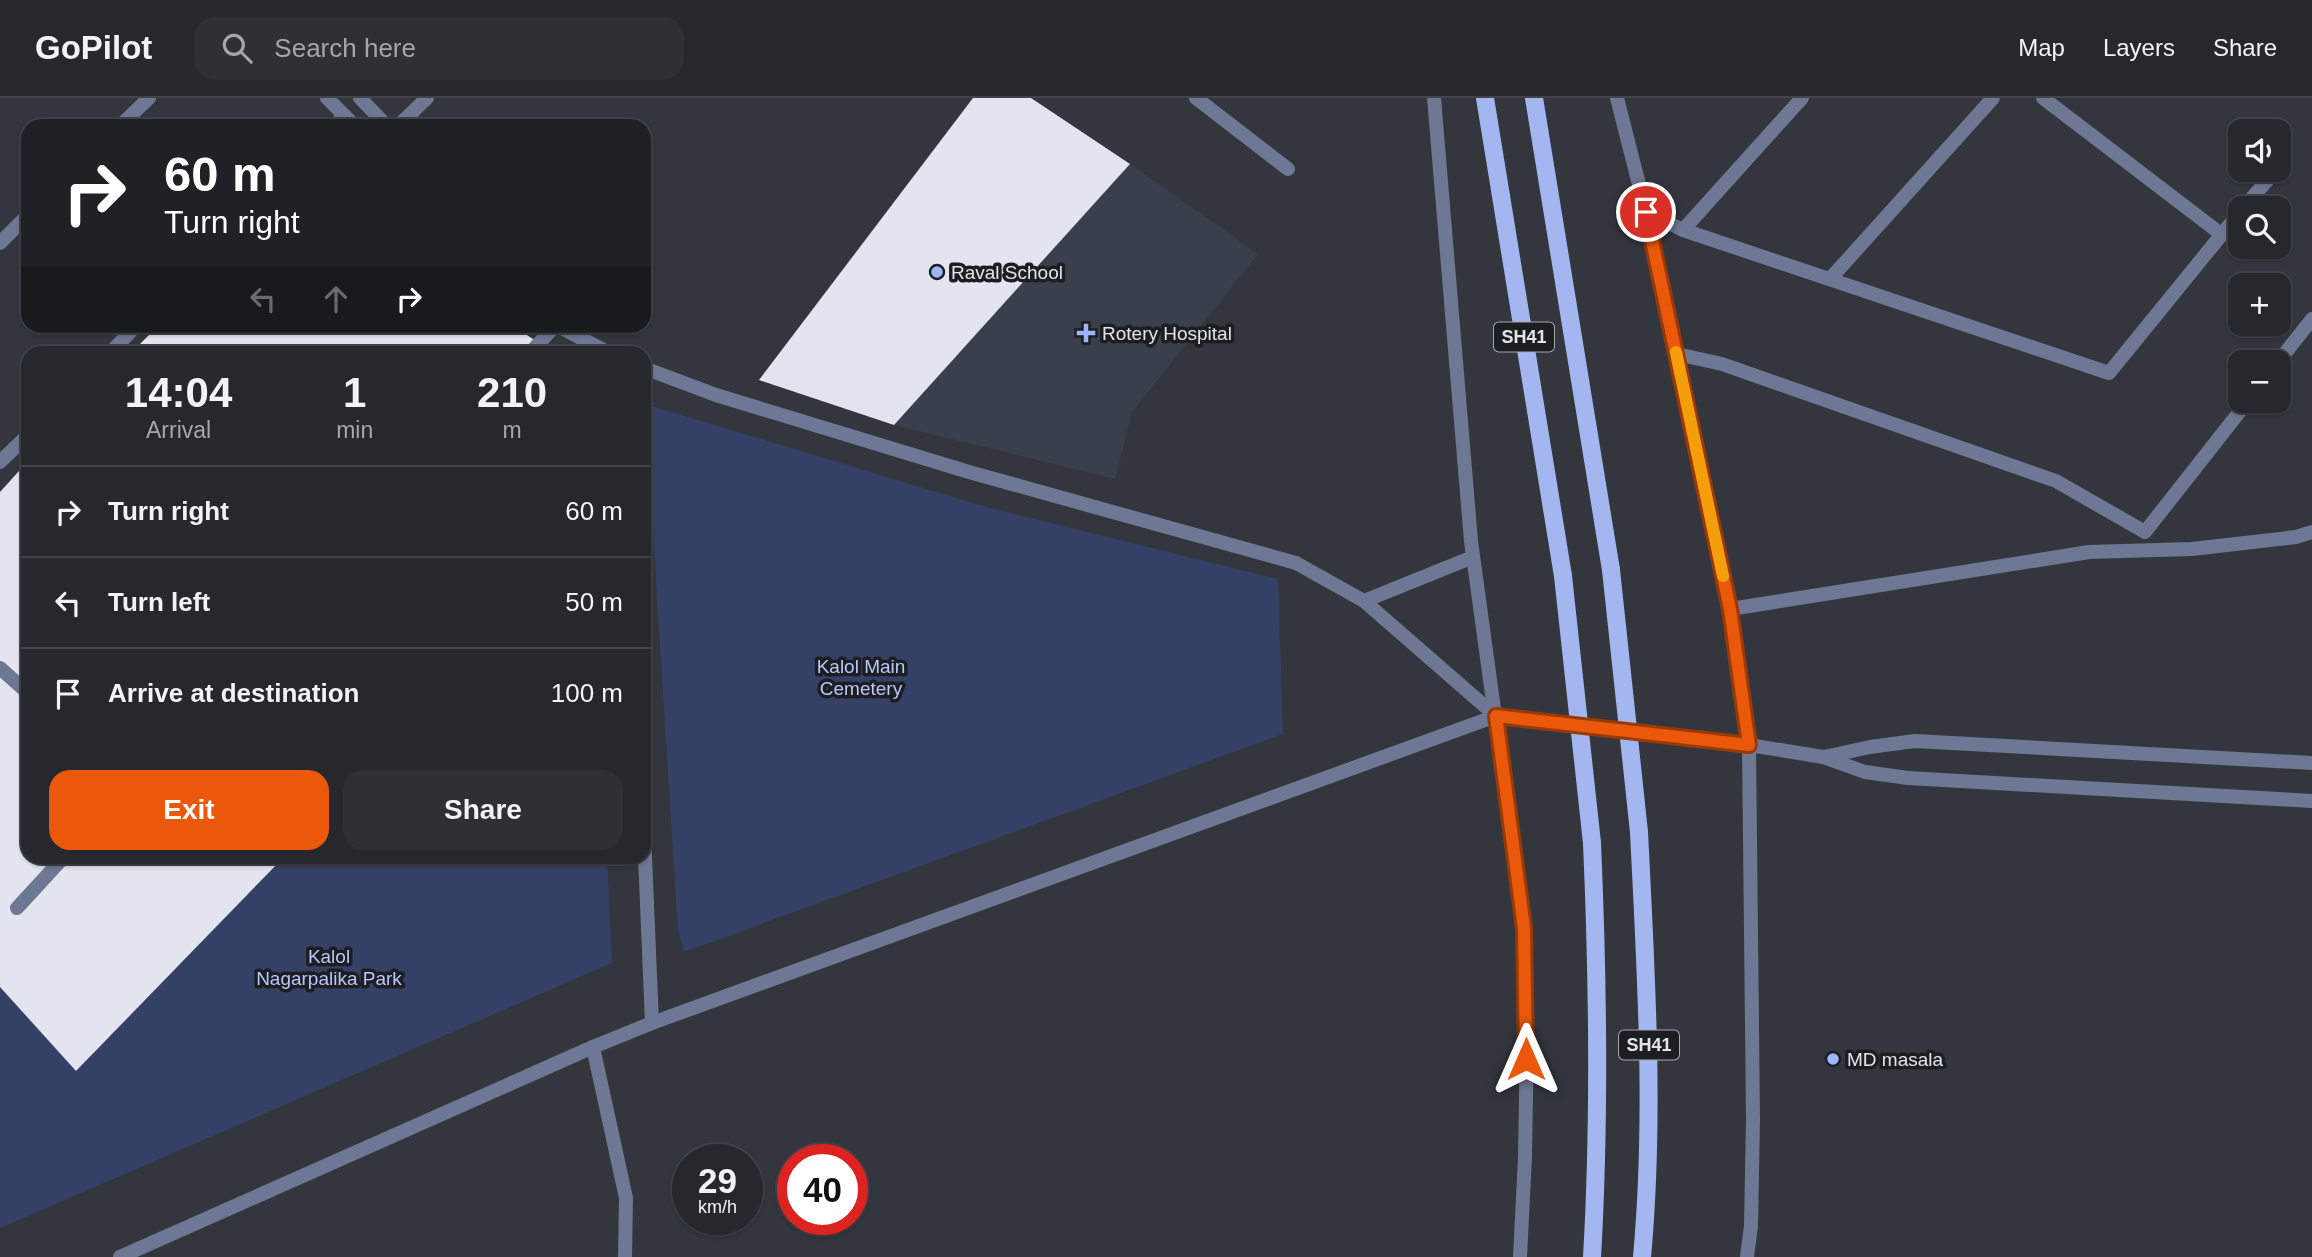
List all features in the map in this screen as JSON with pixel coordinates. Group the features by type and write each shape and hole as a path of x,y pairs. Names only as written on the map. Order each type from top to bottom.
{"main road":[{"name":"SH41","path":"1485,98 1563,576 1592,843 1596,1155 1592,1257"},
{"name":"SH41","path":"1534,98 1611,570 1639,832 1648,1026 1648,1191 1642,1257"}],"street":[{"path":"127,119 149,98"},
{"path":"327,98 341,119"},
{"path":"360,98 380,119"},
{"path":"405,119 427,98"},
{"path":"1196,98 1288,169"},
{"path":"1434,98 1474,557 1524,928 1527,1035 1520,1257"},
{"path":"1617,98 1646,212 1730,609 1749,745 1753,1119 1751,1226 1746,1257"},
{"path":"1683,230 1802,98"},
{"path":"1830,279 1993,98"},
{"path":"2043,98 2221,234"},
{"path":"2254,196 2266,182"},
{"path":"1646,212 1683,230 2109,373 2228,226"},
{"path":"0,243 21,222"},
{"path":"2287,350 2312,319"},
{"path":"117,346 129,333"},
{"path":"537,346 549,333"},
{"path":"570,333 595,346"},
{"path":"1677,354 1722,364 2056,481 2145,532 2239,413"},
{"path":"651,371 716,395 969,472 1296,563 1364,601 1496,716"},
{"path":"0,462 21,442"},
{"path":"1730,609 2090,552 2192,549 2285,539 2312,532"},
{"path":"1364,601 1474,557"},
{"path":"0,668 21,687"},
{"path":"120,1257 652,1023 1496,716 1749,745 1823,757 1866,772 1908,778 2312,801"},
{"path":"1823,757 1915,741 2312,763"},
{"path":"17,908 57,864"},
{"path":"645,864 652,1023"},
{"path":"593,1047 626,1198 625,1257"}],"shaded area":[{"name":"Rotery Hospital","path":"1130,164 1258,254 1132,412 1115,479 894,425"}],"green space":[{"name":"Kalol Main Cemetery","path":"651,406 986,507 1278,579 1283,734 684,952 678,930 651,500"},
{"name":"Kalol Nagarpalika Park","path":"277,864 607,864 612,963 0,1228 0,987 76,1071"}],"building":[{"name":"Raval School","path":"973,98 1031,98 1130,164 894,425 759,380"},
{"path":"151,333 524,333 544,346 138,346"},
{"path":"21,469 21,864 277,864 76,1071 0,987 0,492"}],"slow traffic":[{"path":"1676,352 1723,576"}],"place":[{"name":"Raval School","path":"937,272"},
{"name":"Rotery Hospital","path":"1086,333"},
{"name":"MD masala","path":"1833,1059"}],"route":[{"path":"1526,1059 1524,928 1496,716 1749,745 1730,609 1646,212"}]}
